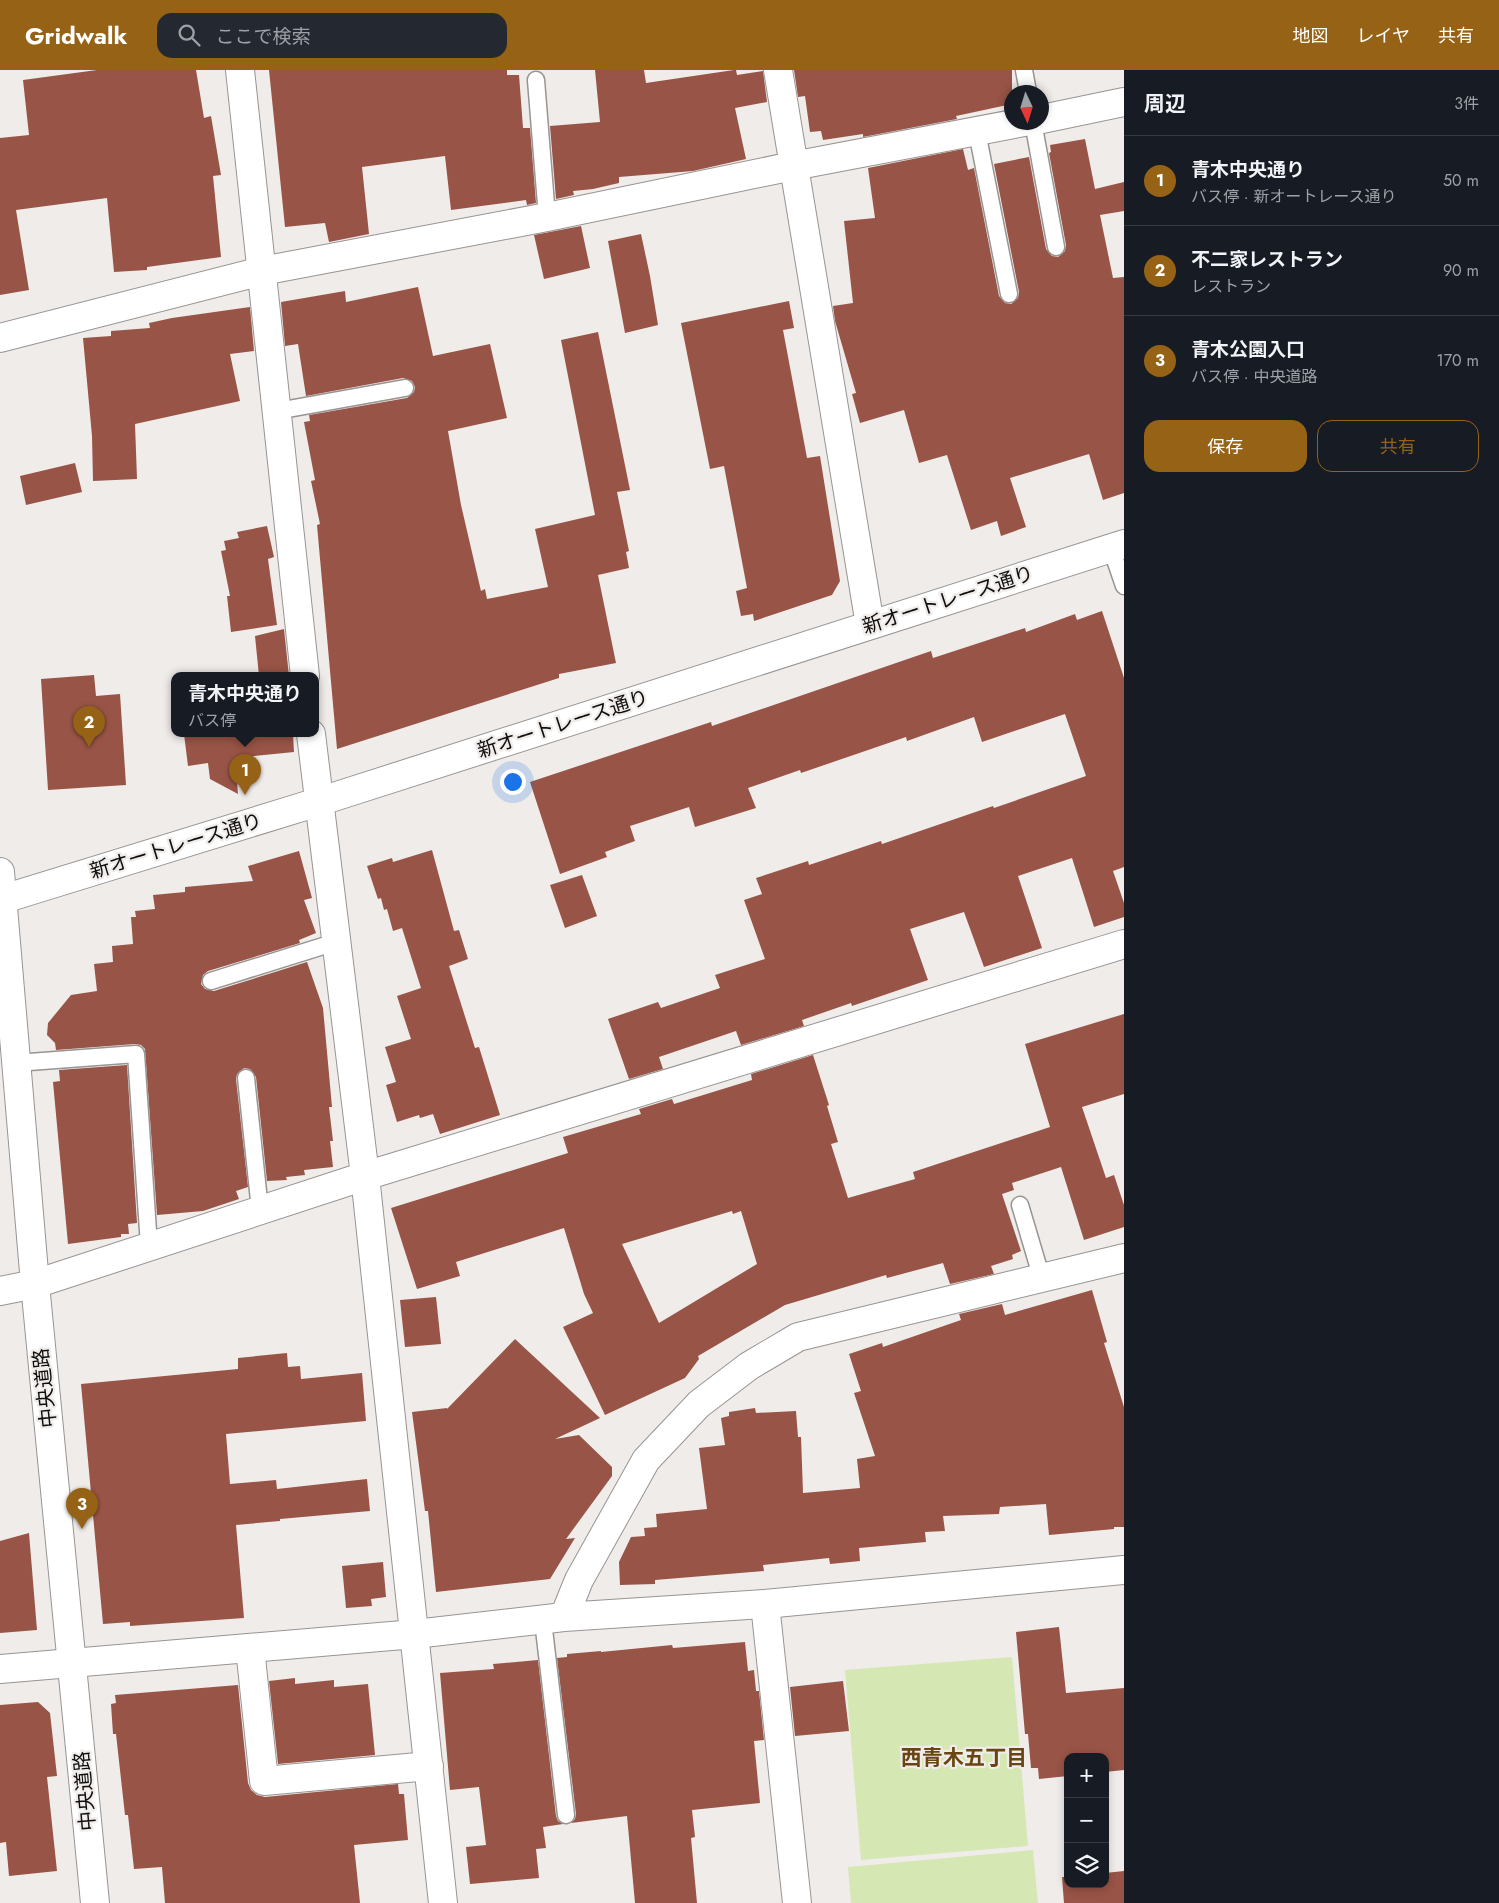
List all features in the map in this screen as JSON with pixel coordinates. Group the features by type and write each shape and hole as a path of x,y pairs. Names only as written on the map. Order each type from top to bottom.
{"street":[{"path":"240,70 305,672"},
{"path":"778,70 870,625"},
{"path":"1049,118 1124,102"},
{"path":"0,338 262,271 546,218 793,166 1004,126"},
{"name":"新オートレース通り","path":"1,899 318,802 1117,546"},
{"path":"311,737 365,1176 443,1903"},
{"name":"中央道路","path":"0,872 35,1284 95,1903"},
{"path":"0,1292 35,1284 365,1176 1124,944"},
{"path":"554,1619 579,1580 646,1460 698,1404 749,1366 798,1337 1124,1258"},
{"path":"0,1669 415,1634 554,1619 766,1604 1124,1570"},
{"path":"766,1604 797,1903"},
{"path":"250,1648 264,1781 429,1766"}],"lane":[{"path":"1024,70 1027,85"},
{"path":"536,80 546,218"},
{"path":"1034,130 1056,247"},
{"path":"977,132 1009,294"},
{"path":"277,411 405,388"},
{"path":"1117,546 1124,586"},
{"path":"211,981 336,942"},
{"path":"16,1063 136,1054 149,1246"},
{"path":"246,1078 260,1210"},
{"path":"1020,1205 1042,1279"},
{"path":"554,1619 566,1815"}],"green space":[{"path":"1012,1657 1028,1846 861,1860 845,1670"},
{"path":"1033,1850 1038,1903 851,1903 848,1867"}],"building":[{"path":"97,70 196,70 204,118 211,116 221,175 213,176 221,257 147,267 147,270 114,272 107,198 16,210 29,290 0,295 0,138 29,135 23,80"},
{"path":"269,70 507,70 507,75 519,75 523,128 530,128 536,203 527,205 526,200 451,210 445,156 362,167 369,234 329,242 325,223 285,227"},
{"path":"595,70 644,70 646,83 734,70 736,70 737,75 763,71 767,102 735,108 746,159 693,171 619,177 619,183 573,191 574,195 556,199 550,126 600,122"},
{"path":"794,70 1012,70 1012,85 1004,85 1004,106 956,116 957,119 863,137 863,134 823,140 821,131 810,132 805,96 798,97"},
{"path":"1085,139 1095,189 1124,182 1124,211 1100,215 1113,278 1124,277 1124,493 1103,500 1089,454 1010,478 1026,527 1001,536 997,521 971,530 947,455 919,463 904,410 860,423 852,394 856,393 835,321 833,306 853,303 844,221 875,218 868,168 963,149 968,170 974,168 999,296 1005,303 1011,304 1018,298 1019,292 994,164 1029,157 1046,249 1052,256 1058,257 1065,251 1066,245 1049,153 1051,152 1050,145"},
{"path":"581,226 590,268 544,279 534,235"},
{"path":"641,234 658,325 625,333 608,241"},
{"path":"418,287 433,356 490,344 507,418 448,431 461,505 481,591 485,589 487,599 548,587 535,529 595,515 561,340 598,332 630,490 617,492 629,551 626,552 629,568 598,575 616,663 559,674 559,678 337,749 317,525 320,524 311,481 315,480 304,422 310,421 309,415 407,398 414,392 415,387 412,381 403,378 306,396 298,344 285,346 281,302 345,291 346,302"},
{"path":"789,301 794,328 783,330 807,458 820,456 840,581 832,595 754,621 753,614 741,616 736,591 747,588 724,466 710,469 681,323"},
{"path":"250,307 254,351 230,354 240,401 135,424 137,479 93,481 92,436 83,338 111,336 111,331 150,328 149,323 172,318"},
{"path":"75,463 82,492 26,505 20,476"},
{"path":"267,526 274,557 268,559 277,625 231,632 227,596 230,596 221,551 226,550 224,541 239,538 237,532"},
{"path":"1102,611 1124,678 1124,867 1113,871 1124,903 1124,917 1094,927 1072,858 1018,876 1042,948 984,967 964,912 910,929 928,980 852,1006 851,1003 802,1020 804,1026 741,1045 736,1031 659,1057 663,1069 629,1079 608,1019 658,1002 661,1008 720,988 715,975 765,959 744,900 762,894 756,878 808,861 809,865 881,841 882,844 1086,776 1065,714 982,742 974,717 907,741 906,737 801,773 800,770 748,788 756,808 695,827 689,807 630,826 635,841 605,852 607,857 560,874 530,782 711,722 712,726 931,651 933,658 1025,628 1026,632 1075,614 1077,620"},
{"path":"284,629 289,672 259,672 255,636"},
{"path":"94,675 96,696 120,694 126,785 48,790 41,679"},
{"path":"184,737 293,737 294,752 235,758 238,794 210,779 208,763 188,766"},
{"path":"432,850 454,931 459,930 468,959 449,966 475,1048 479,1047 500,1115 440,1134 433,1114 420,1118 419,1115 397,1122 386,1085 396,1082 385,1047 411,1039 397,996 421,988 402,928 393,931 387,909 384,910 381,898 378,899 367,866 392,858 393,862"},
{"path":"299,851 312,898 304,900 316,933 299,940 300,943 208,971 203,975 201,984 205,989 214,991 307,962 323,1008 332,1107 329,1107 333,1141 330,1141 333,1167 304,1170 305,1175 286,1177 287,1180 267,1181 256,1077 250,1069 244,1068 237,1074 236,1079 248,1187 236,1191 239,1199 203,1211 157,1215 145,1049 141,1045 135,1044 56,1050 55,1043 47,1035 48,1023 71,995 97,991 94,964 113,962 112,946 133,944 131,917 136,917 135,911 155,909 153,895 185,892 185,887 253,881 248,866"},
{"path":"582,875 597,916 565,928 550,885"},
{"path":"1124,1014 1124,1094 1082,1107 1106,1178 1114,1175 1124,1205 1124,1227 1084,1240 1061,1167 1012,1183 1014,1190 1002,1194 1021,1251 1012,1255 1013,1259 991,1266 994,1274 950,1284 943,1263 887,1278 886,1275 785,1305 698,1356 699,1359 685,1378 605,1415 563,1327 593,1313 584,1294 564,1228 456,1262 460,1276 417,1289 391,1208 568,1153 563,1137 641,1114 639,1109 672,1099 674,1104 752,1080 751,1074 813,1055 829,1105 827,1106 838,1142 831,1144 848,1198 915,1179 913,1172 1050,1127 1025,1044","holes":["732,1211 733,1214 741,1211 757,1264 659,1323 622,1244"]},
{"path":"127,1065 137,1223 128,1224 129,1234 121,1234 121,1237 68,1244 53,1082 60,1081 59,1070"},
{"path":"1092,1290 1107,1342 1104,1343 1124,1407 1124,1527 1049,1535 1046,1504 1000,1507 999,1514 943,1516 945,1531 925,1532 926,1542 859,1548 860,1561 830,1564 829,1558 763,1565 764,1571 655,1580 655,1584 620,1585 619,1562 631,1537 645,1536 644,1528 657,1527 656,1514 707,1509 699,1448 725,1445 721,1418 729,1416 729,1412 755,1408 756,1413 796,1411 798,1437 801,1437 803,1493 860,1488 857,1459 875,1456 854,1393 861,1391 849,1354 882,1343 883,1347 961,1320 959,1314 1002,1304 1005,1315"},
{"path":"436,1297 441,1344 405,1347 400,1300"},
{"path":"515,1339 600,1418 555,1439 579,1435 612,1467 612,1476 566,1539 575,1538 550,1579 436,1592 428,1511 425,1511 412,1412 447,1409"},
{"path":"287,1353 288,1367 300,1366 301,1379 362,1373 366,1421 226,1434 230,1484 276,1480 277,1489 367,1479 370,1511 236,1525 244,1618 130,1626 130,1622 103,1624 81,1384 238,1369 238,1358"},
{"path":"29,1533 37,1630 0,1633 0,1541"},
{"path":"383,1562 386,1597 371,1599 372,1606 346,1608 342,1566"},
{"path":"1059,1627 1066,1693 1124,1688 1124,1770 1109,1772 1109,1753 1064,1753 1064,1776 1039,1779 1038,1768 1031,1768 1028,1734 1025,1734 1016,1632"},
{"path":"745,1642 748,1671 754,1670 756,1691 759,1691 764,1740 754,1741 760,1803 692,1810 695,1837 691,1838 697,1903 635,1903 627,1816 571,1823 575,1819 576,1814 557,1658 567,1657 567,1654 601,1651 672,1645 673,1648"},
{"path":"538,1660 556,1816 558,1821 563,1824 543,1827 546,1848 536,1849 539,1878 470,1884 466,1847 486,1845 479,1787 450,1790 440,1673 494,1669 493,1664"},
{"path":"295,1678 295,1684 334,1680 334,1687 368,1684 375,1755 278,1764 269,1681"},
{"path":"843,1681 849,1731 795,1736 790,1687"},
{"path":"238,1685 248,1783 251,1790 257,1795 265,1797 398,1784 399,1794 404,1794 408,1840 354,1845 360,1903 165,1903 162,1867 134,1869 128,1815 125,1815 116,1734 113,1734 111,1704 116,1703 115,1695"},
{"path":"38,1702 50,1713 57,1776 47,1777 57,1871 9,1876 6,1842 0,1843 0,1705"},
{"path":"1124,1871 1124,1903 1064,1903 1062,1877 1064,1877 1064,1888 1109,1888 1109,1873"}],"place":[{"name":"不二家レストラン","path":"89,747"},
{"name":"青木中央通り","path":"245,795"},
{"name":"青木公園入口","path":"82,1529"}],"district":[{"name":"西青木五丁目","path":"964,1758"}]}
